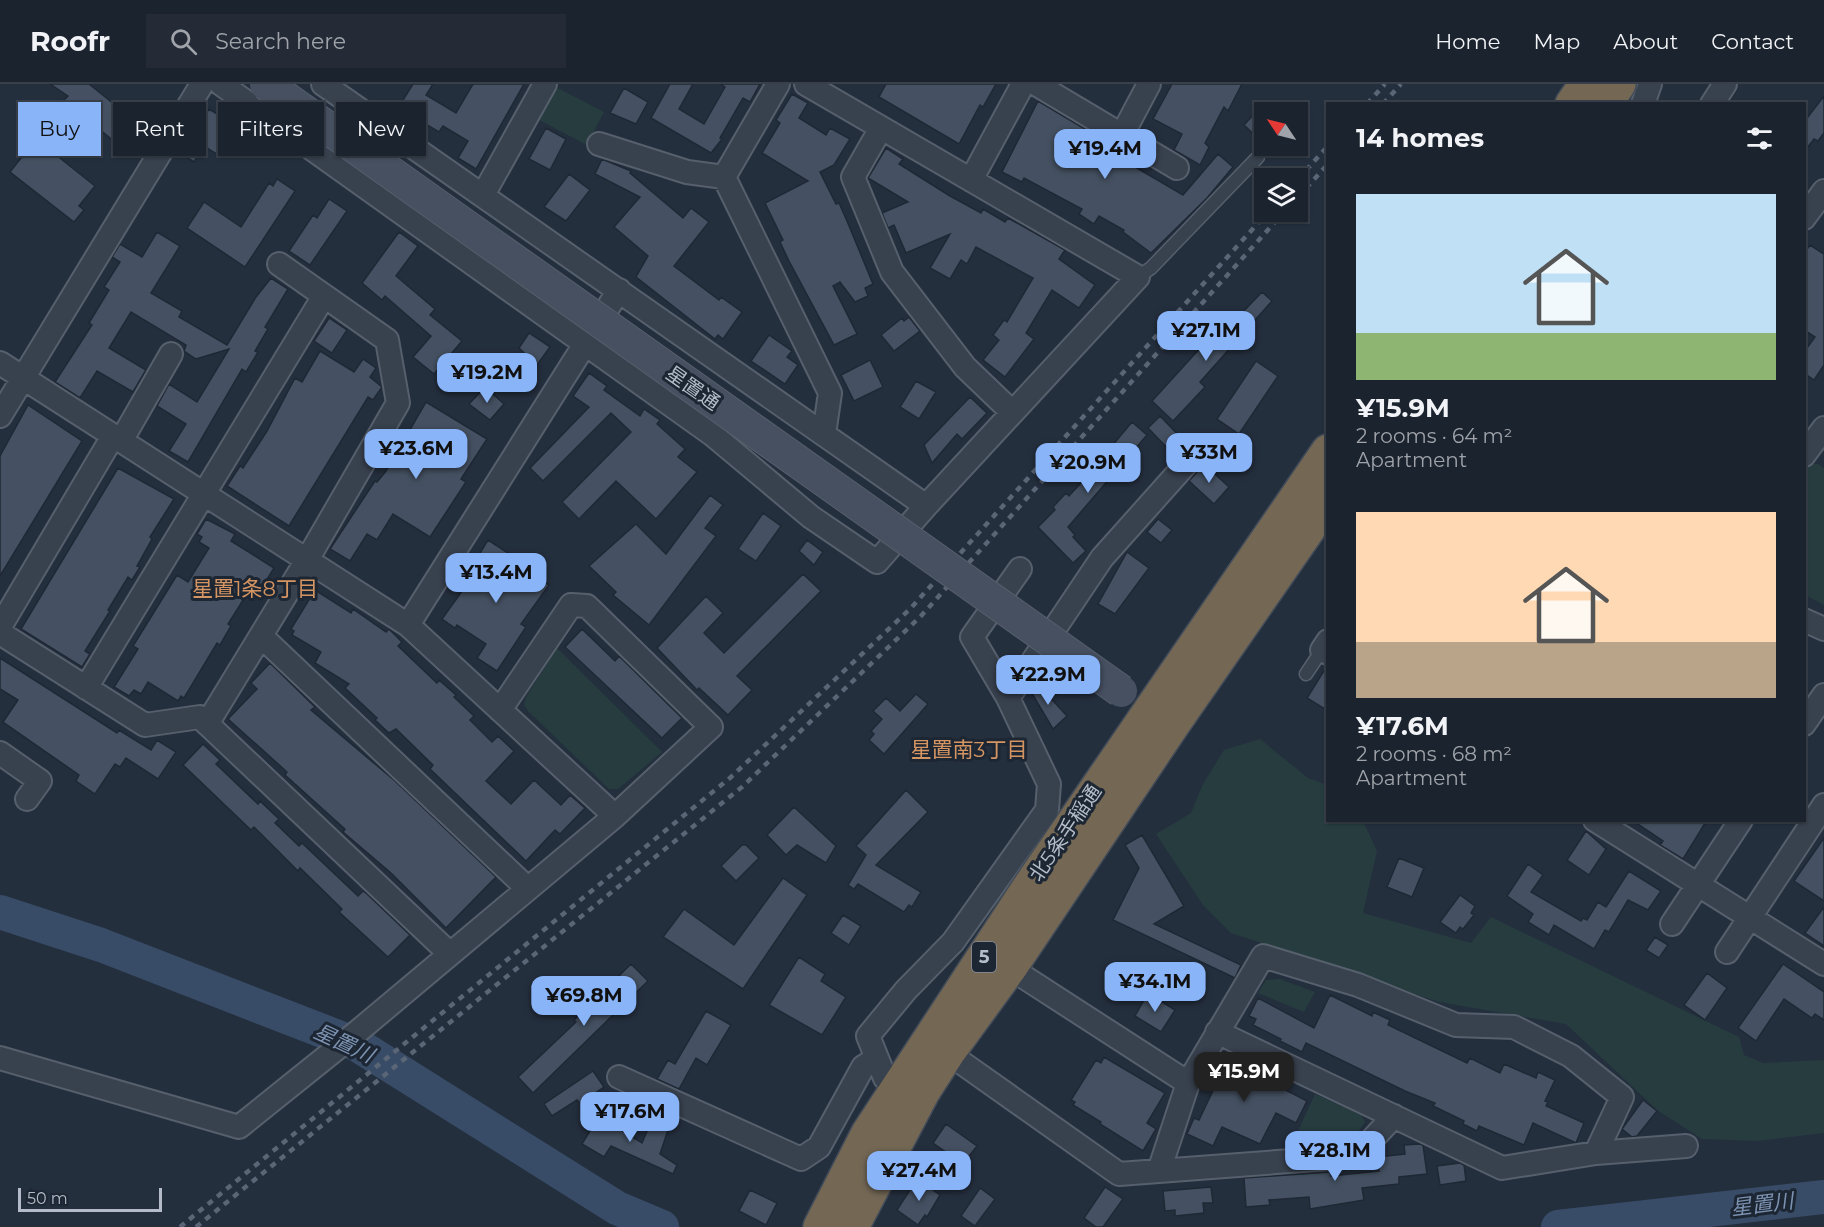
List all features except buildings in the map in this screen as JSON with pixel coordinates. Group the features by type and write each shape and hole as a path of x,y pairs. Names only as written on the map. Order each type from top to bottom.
{"highway":[{"path":"1573,102 1586,84"},
{"path":"1606,102 1619,84"},
{"name":"北5条手稲通","path":"911,1089 1071,824 1326,454"},
{"name":"北5条手稲通","path":"838,1222 868,1133 948,1053 1010,968 1172,726 1326,504"}],"street":[{"path":"0,416 202,84"},
{"path":"221,84 713,435 811,518 877,562 1138,277 806,84"},
{"name":"星置通","path":"266,84 1121,691"},
{"path":"323,84 926,506"},
{"path":"483,195 545,84"},
{"path":"724,177 778,84"},
{"path":"971,180 1023,84"},
{"path":"1036,84 1177,168"},
{"path":"1122,135 1149,84"},
{"path":"1644,102 1650,84"},
{"path":"1713,102 1725,84"},
{"path":"881,128 853,177 892,272 965,367 1012,412"},
{"path":"599,144 687,172 724,177"},
{"path":"724,177 830,393 824,434"},
{"path":"1806,215 1824,190"},
{"path":"207,724 307,560 398,403 387,340 279,264"},
{"path":"408,625 619,290"},
{"path":"86,688 324,296"},
{"path":"0,627 171,354"},
{"path":"0,363 408,625 615,816"},
{"path":"1810,453 1824,428"},
{"path":"1008,698 1102,558 1202,446"},
{"path":"911,1089 885,1078 868,1036 906,990 953,942 1047,810 1048,784 1008,698 972,637 1020,570"},
{"path":"0,1058 238,1126 356,1033 615,816 711,727 587,606 571,605 500,710"},
{"path":"1806,621 1824,629"},
{"path":"0,633 145,725 200,717 449,953"},
{"path":"261,636 527,888"},
{"path":"1806,721 1824,695"},
{"path":"0,753 40,781 27,799"},
{"path":"1727,952 1824,805"},
{"path":"1672,924 1740,822"},
{"path":"1604,823 1824,964"},
{"path":"1160,1171 1188,1083 1263,956 1358,985 1456,1024 1515,1027 1571,1056 1622,1097 1596,1153"},
{"path":"1010,968 1188,1083"},
{"path":"1217,1032 1502,1168 1596,1153 1686,1146"},
{"path":"948,1053 1119,1174 1357,1156 1394,1116"},
{"path":"619,1077 801,1159 819,1147 863,1067 877,1058"}],"lane":[{"path":"1138,277 1151,268 1258,157"},
{"path":"1306,674 1326,648"}],"green space":[{"path":"554,86 604,112 587,145 537,119"},
{"path":"1810,464 1818,464 1824,468 1824,605 1806,596 1806,469"},
{"path":"557,648 662,752 618,789 609,789 524,705 526,697"},
{"path":"1260,739 1308,778 1326,785 1326,822 1363,822 1377,851 1363,913 1471,943 1491,917 1739,1037 1744,1055 1763,1063 1824,1060 1824,1133 1758,1141 1702,1139 1657,1110 1566,1024 1439,1002 1231,933 1203,905 1156,834 1191,813 1203,784 1224,750"},
{"path":"1280,979 1315,992 1304,1012 1258,993 1266,980"},
{"path":"1315,1094 1361,1115 1365,1122 1358,1132 1291,1146"}],"waterway":[{"name":"星置川","path":"0,912 101,945 356,1044 617,1208 662,1227"},
{"name":"星置川","path":"1558,1227 1824,1197"}],"railway":[{"path":"1369,102 1385,84"},
{"path":"1385,102 1401,84"},
{"path":"1308,168 1326,148"},
{"path":"1308,186 1326,166"},
{"path":"180,1227 731,777 910,609 1259,222"},
{"path":"196,1227 742,787 921,616 1275,222"}],"district":[{"name":"星置1条8丁目","path":"255,588"},
{"name":"星置南3丁目","path":"969,749"}]}
